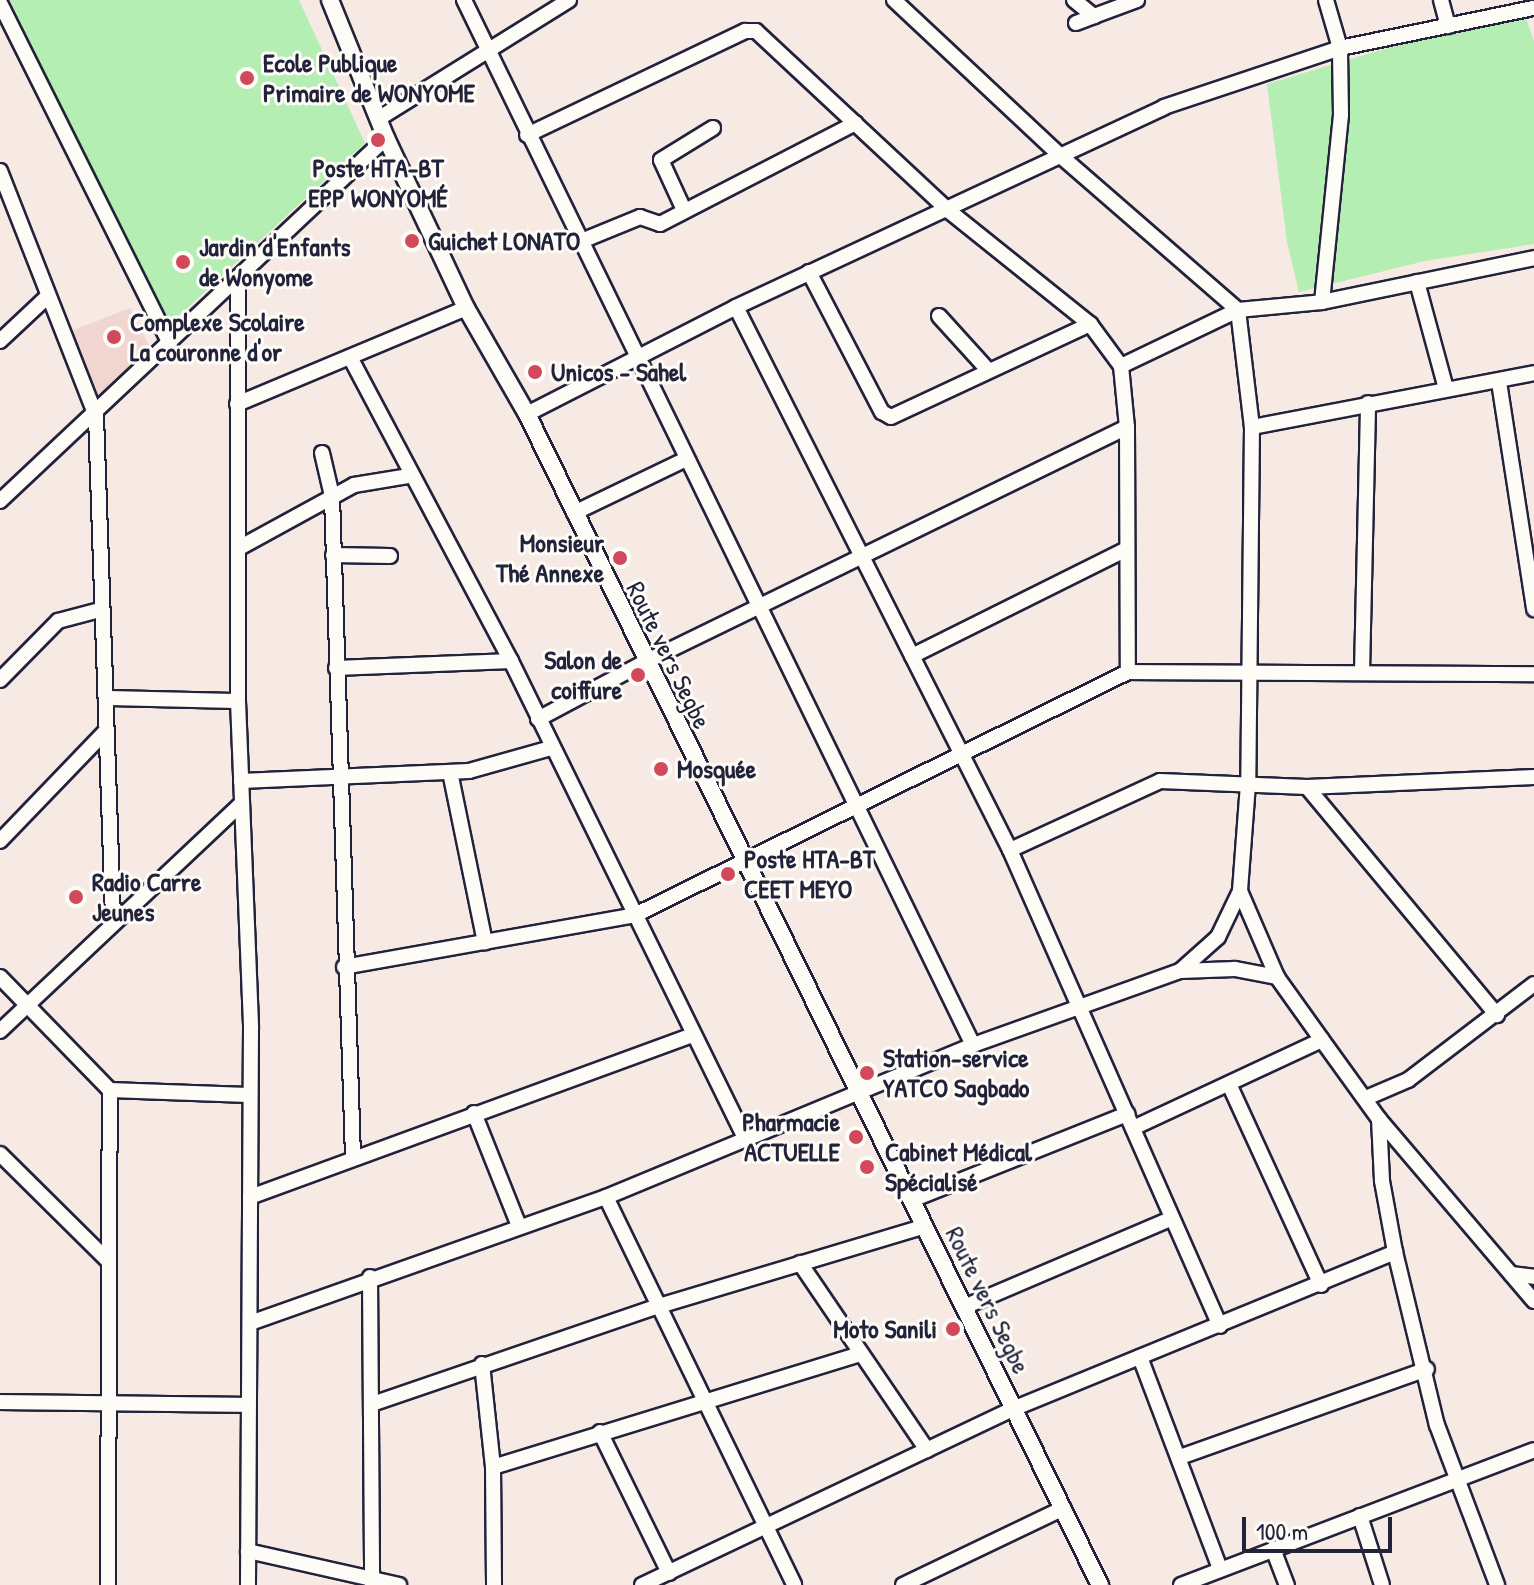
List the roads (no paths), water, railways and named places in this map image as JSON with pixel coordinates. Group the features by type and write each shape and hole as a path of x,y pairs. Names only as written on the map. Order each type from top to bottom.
{"main road":[{"name":"Route vers Segbe","path":"330,0 386,138 466,308 527,414 645,662 1100,1585"}],"street":[{"path":"464,0 579,242 973,1045"},
{"path":"378,119 569,0"},
{"path":"894,0 1063,158 1238,310 1252,427 1248,784 1240,891 1218,937 1180,971"},
{"path":"1074,0 1094,16"},
{"path":"1076,23 1137,0"},
{"path":"1322,302 1338,165 1340,48 1326,0"},
{"path":"1441,0 1448,26"},
{"path":"0,3 3,17 170,344"},
{"path":"527,414 736,307 1063,158 1164,107 1340,48 1534,8"},
{"path":"527,135 751,30 949,211 1090,324 1121,366 1127,427 1128,672"},
{"path":"579,242 640,217 660,224 856,123"},
{"path":"684,210 661,160 713,128"},
{"path":"0,501 96,416 386,138"},
{"path":"0,171 4,193 96,416 100,610 113,919"},
{"path":"1121,366 1238,310 1322,302 1534,258"},
{"path":"809,272 882,412 891,417 1090,324"},
{"path":"238,280 238,701 251,990 248,1095 248,1585"},
{"path":"1417,282 1446,389"},
{"path":"0,341 48,296"},
{"path":"736,307 1010,850 1170,1219 1220,1326"},
{"path":"237,404 466,308"},
{"path":"939,316 988,370"},
{"path":"350,357 409,476 511,661 551,748 746,1140"},
{"path":"1252,427 1534,373"},
{"path":"1499,382 1534,609"},
{"path":"1362,672 1368,403"},
{"path":"538,719 645,662 1127,427"},
{"path":"322,453 332,496 344,967 353,1156"},
{"path":"574,513 686,459"},
{"path":"239,548 332,496 366,481 409,476"},
{"path":"912,656 1127,549"},
{"path":"333,555 390,556"},
{"path":"0,680 58,621 100,610"},
{"path":"336,668 511,661"},
{"path":"344,967 635,915 1128,672 1247,670 1534,674"},
{"path":"106,698 238,701"},
{"path":"0,841 105,732"},
{"path":"241,781 339,773 450,772 551,748"},
{"path":"450,772 485,942"},
{"path":"1010,850 1151,783 1307,787 1534,777"},
{"path":"1307,787 1497,1015"},
{"path":"0,1031 113,919 241,804"},
{"path":"1240,891 1277,977 1322,1040 1379,1119 1534,1301"},
{"path":"250,1323 370,1277 606,1197 973,1045 1180,971 1235,969 1277,977"},
{"path":"0,977 110,1090 248,1095"},
{"path":"1366,1098 1398,1087 1534,984"},
{"path":"250,1197 353,1156 693,1035"},
{"path":"912,1200 1229,1084 1322,1040"},
{"path":"1229,1084 1321,1285"},
{"path":"108,1585 110,1090"},
{"path":"474,1113 519,1226"},
{"path":"1379,1119 1379,1155 1395,1252 1427,1369 1441,1440 1497,1585"},
{"path":"0,1154 107,1260"},
{"path":"606,1197 794,1585"},
{"path":"964,1307 1170,1219"},
{"path":"375,1403 659,1306 925,1226"},
{"path":"642,1585 768,1530 1015,1408 1321,1285 1395,1252"},
{"path":"800,1263 927,1450"},
{"path":"1511,1274 1534,1277"},
{"path":"370,1277 375,1403 372,1582"},
{"path":"493,1467 861,1354"},
{"path":"1140,1357 1220,1569"},
{"path":"482,1364 493,1467 494,1585"},
{"path":"1180,1457 1427,1369"},
{"path":"0,1402 248,1405"},
{"path":"600,1432 669,1573"},
{"path":"1181,1585 1534,1450"},
{"path":"903,1585 1064,1508"},
{"path":"1360,1516 1382,1585"},
{"path":"1273,1549 1287,1585"},
{"path":"248,1551 372,1582 399,1585"}],"place":[{"name":"Ecole Publique Primaire de WONYOME","path":"247,78"},
{"name":"Poste HTA-BT EPP WONYOMÉ","path":"378,140"},
{"name":"Guichet LONATO","path":"412,241"},
{"name":"Jardin d'Enfants de Wonyome","path":"183,262"},
{"name":"Complexe Scolaire La couronne d'or","path":"114,337"},
{"name":"Unicos - Sahel","path":"535,372"},
{"name":"Monsieur Thé Annexe","path":"620,558"},
{"name":"Salon de coiffure","path":"638,675"},
{"name":"Mosquée","path":"661,769"},
{"name":"Poste HTA-BT CEET MEYO","path":"728,874"},
{"name":"Radio Carre Jeunes","path":"76,897"},
{"name":"Station-service YATCO Sagbado","path":"867,1073"},
{"name":"Pharmacie ACTUELLE","path":"856,1137"},
{"name":"Cabinet Médical Spécialisé","path":"867,1167"},
{"name":"Moto Sanili","path":"953,1329"}]}
